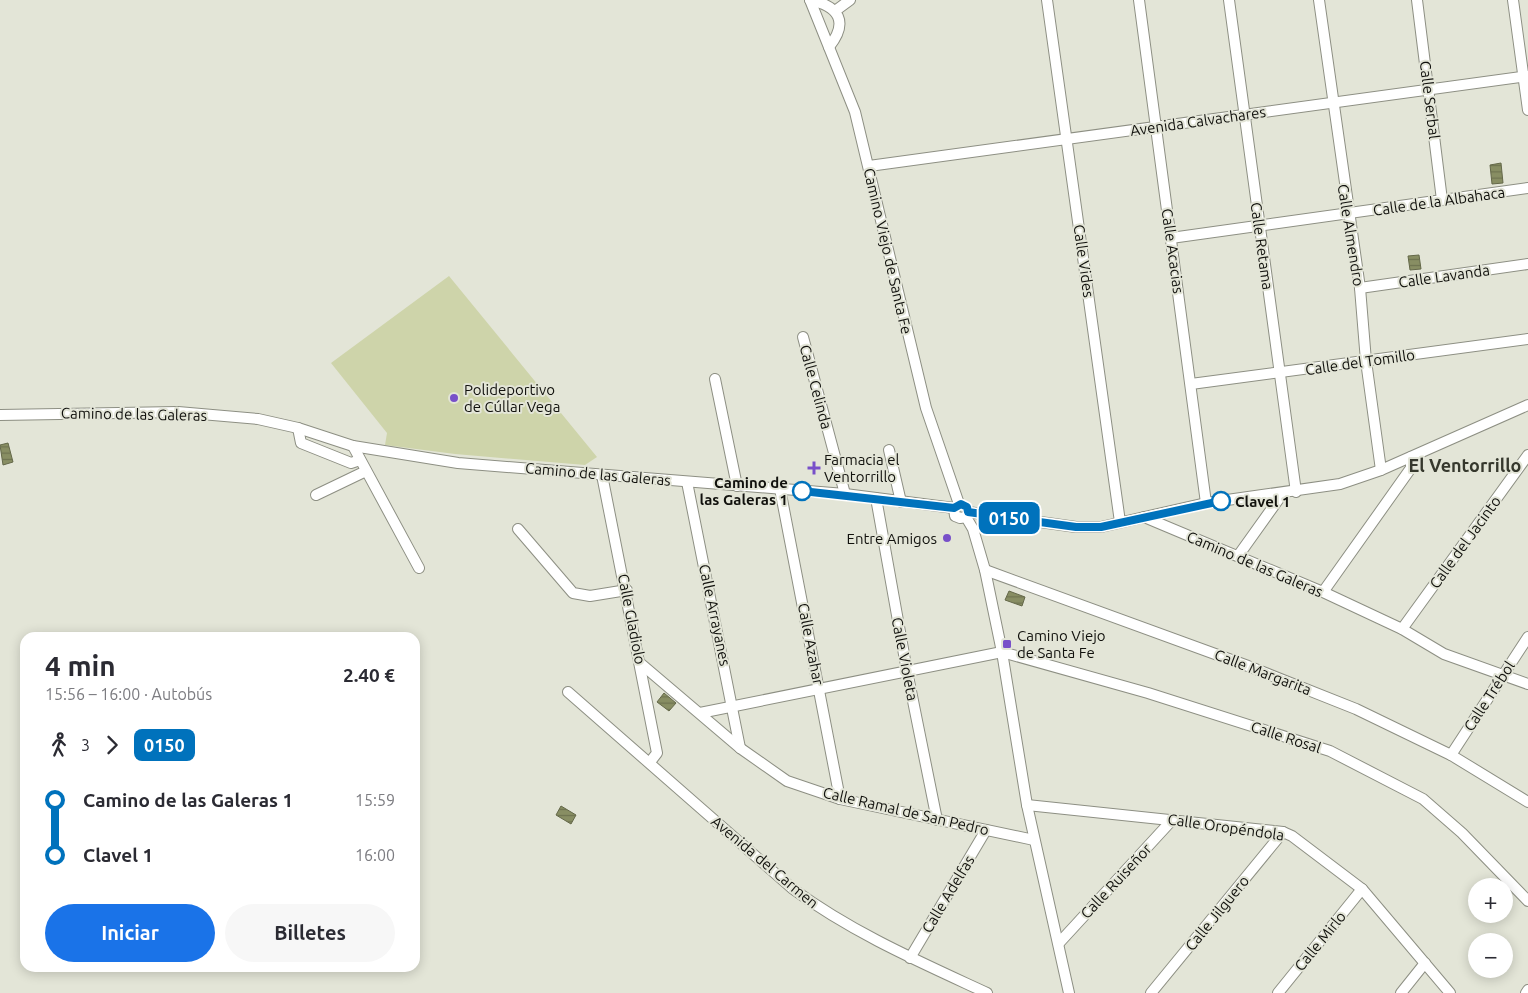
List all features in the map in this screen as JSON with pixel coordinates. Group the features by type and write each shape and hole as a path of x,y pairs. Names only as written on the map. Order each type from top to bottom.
{"street":[{"path":"810,0 828,4 835,11 840,26 837,37 829,47"},
{"name":"Camino Viejo de Santa Fe","path":"810,0 855,112 926,408 957,506"},
{"path":"835,11 850,0"},
{"name":"Calle Vides","path":"1047,0 1120,522"},
{"name":"Calle Acacias","path":"1139,0 1206,503"},
{"name":"Calle Retama","path":"1229,0 1296,492"},
{"name":"Calle Almendro","path":"1319,0 1360,288 1366,361 1381,470"},
{"name":"Calle Serbal","path":"1417,0 1442,200"},
{"path":"1513,0 1526,77 1528,110"},
{"name":"Avenida Calvachares","path":"868,166 1526,77"},
{"name":"Calle de la Albahaca","path":"1171,238 1528,188"},
{"name":"Calle Lavanda","path":"1360,288 1528,264"},
{"name":"Calle Celinda","path":"803,338 845,494"},
{"name":"Calle del Tomillo","path":"1191,384 1528,339"},
{"path":"715,379 737,486"},
{"path":"967,514 1076,527 1101,527 1206,503 1296,492 1340,484 1381,470 1528,405"},
{"name":"Camino de las Galeras","path":"0,415 178,412 258,419 298,428 353,446 458,463 845,494 901,502 957,506"},
{"path":"298,428 301,443 351,463 360,460"},
{"path":"353,446 419,568"},
{"path":"889,450 901,502"},
{"name":"Calle del Jacinto","path":"1402,629 1528,455"},
{"path":"1323,592 1410,468 1411,457"},
{"path":"316,495 366,471"},
{"name":"Calle Gladiolo","path":"602,475 627,590 657,753 650,762"},
{"name":"Calle Arrayanes","path":"687,482 734,706 740,748"},
{"name":"Calle Azahar","path":"780,489 840,799"},
{"path":"1238,556 1283,493"},
{"name":"Calle Violeta","path":"876,498 907,671 938,820"},
{"path":"957,506 965,505 985,570 1002,652 1027,805 1069,993"},
{"name":"Camino de las Galeras","path":"1144,517 1323,592 1402,629 1444,654 1528,684"},
{"path":"518,529 573,593 590,596 627,590"},
{"name":"Calle Margarita","path":"985,570 1248,666 1356,709 1451,755 1528,802"},
{"name":"Calle Trébol","path":"1451,755 1528,638"},
{"path":"700,712 1002,652"},
{"name":"Calle Rosal","path":"1002,652 1148,694 1330,751 1423,799 1462,833 1528,901"},
{"name":"Calle Ramal de San Pedro","path":"640,663 700,712 740,748 787,781 840,799 1034,840"},
{"name":"Avenida del Carmen","path":"568,692 793,889 822,910 859,933 987,993"},
{"name":"Calle Oropéndola","path":"1027,805 1283,832 1292,836 1362,889 1450,993"},
{"name":"Calle Ruiseñor","path":"1059,943 1173,819"},
{"name":"Calle Adelfas","path":"910,958 986,830"},
{"name":"Calle Jilguero","path":"1151,993 1283,832"},
{"name":"Calle Mirlo","path":"1278,993 1362,889"},
{"path":"1401,993 1425,963"}],"shaded area":[{"path":"1501,163 1503,183 1492,184 1490,165"},
{"path":"1419,255 1421,269 1410,270 1408,256"},
{"name":"Polideportivo de Cúllar Vega","path":"449,276 597,457 585,465 455,454 385,445 387,433 331,363"},
{"path":"8,443 13,462 3,465 0,445"},
{"path":"1009,591 1025,597 1022,606 1005,600"},
{"path":"664,693 676,703 669,711 657,702"},
{"path":"561,806 576,815 571,824 556,815"}],"bus line":[{"name":"0150","path":"802,491 845,494 954,508 961,504 967,507 968,512 1076,527 1101,527 1221,501"}],"place":[{"name":"Polideportivo de Cúllar Vega","path":"454,398"},
{"name":"Farmacia el Ventorrillo","path":"814,468"},
{"name":"Camino de las Galeras 1","path":"802,491"},
{"name":"Clavel 1","path":"1221,501"},
{"name":"Entre Amigos","path":"947,538"},
{"name":"Camino Viejo de Santa Fe","path":"1007,644"}],"district":[{"name":"El Ventorrillo","path":"1465,465"}]}
